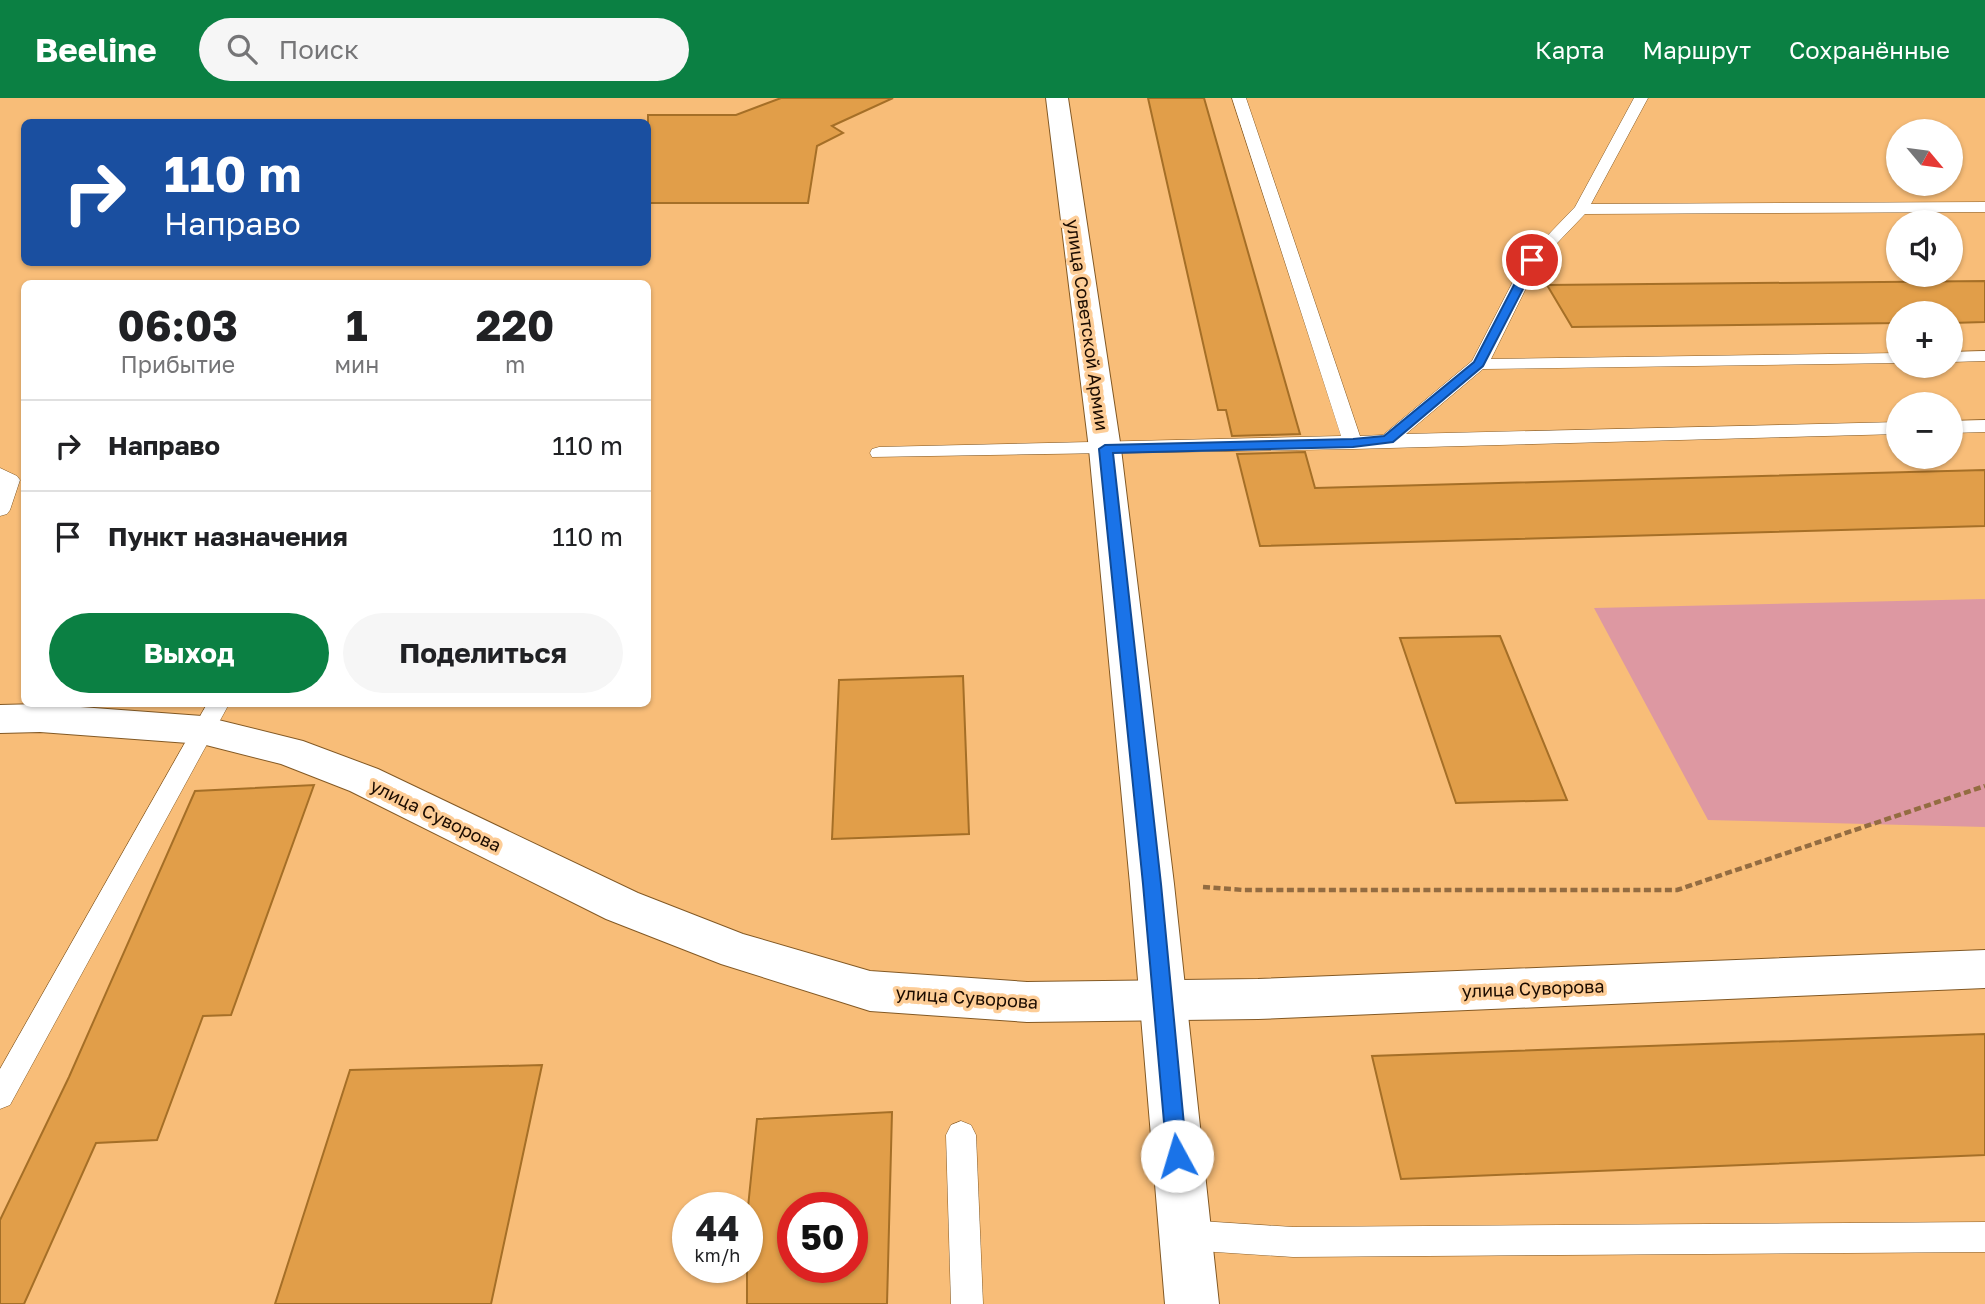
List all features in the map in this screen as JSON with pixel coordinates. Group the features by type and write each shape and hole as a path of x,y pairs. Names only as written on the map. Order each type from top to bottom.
{"main road":[{"name":"улица Советской Армии","path":"1057,98 1105,449 1152,884 1192,1304"},
{"name":"улица Суворова","path":"0,719 210,717 339,770 622,906 737,951 870,991 1027,1002 1258,999 1985,969"}],"lane":[{"path":"1239,98 1353,443"},
{"path":"1388,440 1479,364 1532,260 1581,209 1641,98"},
{"path":"1581,209 1985,207"},
{"path":"1963,357 1985,356"},
{"path":"1479,364 1886,358"},
{"path":"1963,427 1985,426"},
{"path":"879,453 1886,428"},
{"path":"0,474 10,480 0,510"},
{"path":"0,1096 210,717"},
{"path":"961,1135 967,1304"},
{"path":"1185,1235 1293,1242 1985,1237"}],"path":[{"path":"1199,886 1243,890 1677,890 1985,786"}],"shaded area":[{"path":"1985,599 1985,827 1708,820 1594,608"}],"building":[{"path":"781,98 893,98 832,126 843,133 817,146 808,203 651,203 651,119 648,119 648,115 736,115"},
{"path":"1148,98 1204,98 1300,434 1232,436 1226,410 1218,410"},
{"path":"1963,281 1985,281 1985,322 1963,323 1963,301 1886,301 1886,323 1572,327 1547,285 1886,282 1886,287 1963,287"},
{"path":"1305,452 1315,488 1985,470 1985,526 1260,546 1237,454"},
{"path":"1500,636 1567,800 1456,803 1400,638"},
{"path":"963,676 969,834 832,839 839,680"},
{"path":"314,785 231,1015 203,1016 157,1140 96,1143 24,1304 0,1304 0,1220 69,1077 195,791"},
{"path":"1985,1034 1985,1155 1401,1179 1372,1056"},
{"path":"542,1065 491,1304 275,1304 350,1070"},
{"path":"892,1112 887,1304 747,1304 747,1283 763,1283 763,1192 750,1192 757,1119"}],"route":[{"path":"1177,1156 1152,884 1105,449 1388,440 1479,364 1532,260"}]}
